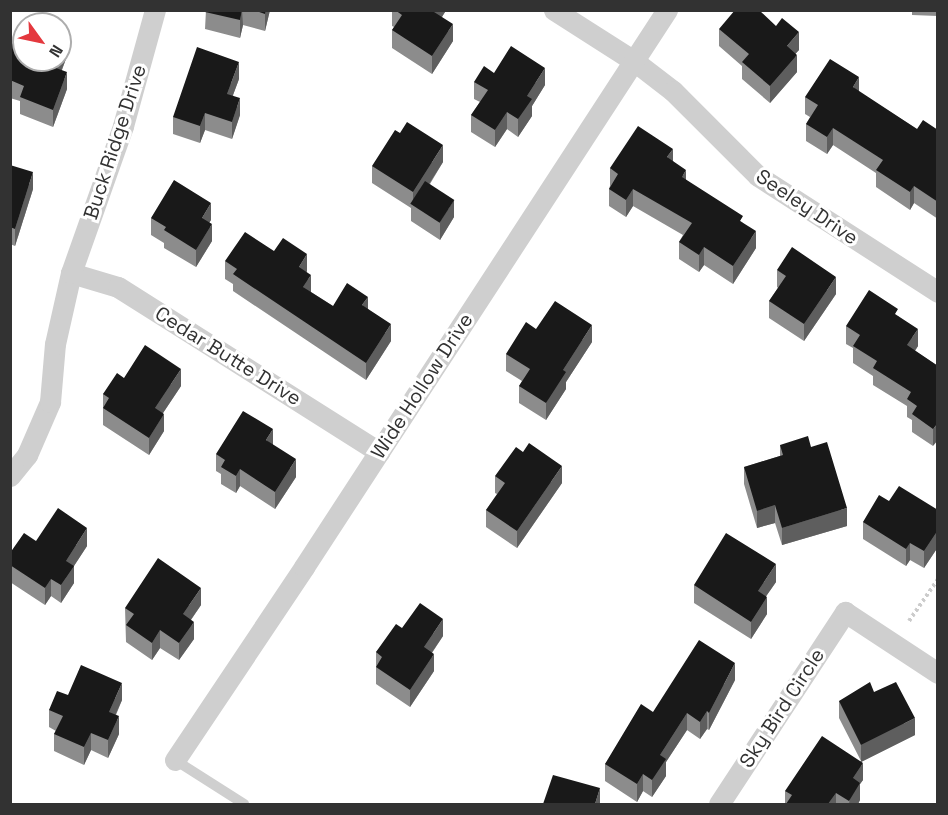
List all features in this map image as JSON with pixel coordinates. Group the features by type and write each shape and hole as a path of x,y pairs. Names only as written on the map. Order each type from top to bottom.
{"street":[{"name":"Buck Ridge Drive","path":"10,476 27,454 50,402 55,345 71,273 123,126 155,10"},
{"name":"Seeley Drive","path":"554,10 634,61 673,91 758,176 938,292"},
{"name":"Wide Hollow Drive","path":"175,760 380,452 667,10"},
{"name":"Cedar Butte Drive","path":"71,273 118,287 380,452"},
{"name":"Sky Bird Circle","path":"719,804 845,612 938,673"}],"lane":[{"path":"175,760 244,804"}],"path":[{"path":"909,621 938,579"}],"building":[{"path":"206,10 242,10 240,20 205,12"},
{"path":"253,10 266,10 265,14"},
{"path":"395,10 435,10 434,12 453,24 432,56 392,30 402,15"},
{"path":"735,10 759,10 776,26 782,18 799,32 787,46 797,55 770,86 742,62 749,54 719,29"},
{"path":"12,44 12,72 67,72 53,110 20,97 24,86 10,80"},
{"path":"511,46 545,68 527,96 532,99 518,119 507,112 495,130 471,115 488,90 474,82 484,66 494,73"},
{"path":"197,47 239,62 227,94 240,98 232,122 205,113 200,126 173,117"},
{"path":"830,59 859,77 853,87 917,129 923,120 938,130 938,202 914,186 910,192 876,170 883,160 833,128 827,137 806,124 818,105 805,97"},
{"path":"407,122 443,145 413,192 372,166 395,130 400,133"},
{"path":"638,126 673,149 667,157 686,170 682,177 743,216 740,221 756,231 733,266 704,247 699,255 679,242 692,223 633,189 626,200 609,189 618,174 610,168"},
{"path":"10,165 33,172 15,229 10,227"},
{"path":"174,180 211,203 202,218 212,224 196,250 164,230 166,227 151,218"},
{"path":"425,181 454,200 440,223 410,204"},
{"path":"245,232 274,251 283,238 307,254 299,267 311,275 303,287 333,306 347,283 368,297 362,305 391,324 366,363 233,274 237,269 225,261"},
{"path":"792,247 836,277 804,324 769,301 786,276 777,270"},
{"path":"869,290 898,309 895,314 918,329 907,345 938,366 938,423 933,429 912,414 917,406 907,399 911,392 873,368 877,361 853,346 860,335 846,326"},
{"path":"555,301 592,325 563,370 566,372 546,403 519,386 530,369 506,354 526,322 536,329"},
{"path":"145,345 181,369 155,408 164,414 149,438 103,408 109,398 103,394 117,373 124,378"},
{"path":"243,411 273,429 266,440 296,459 275,492 240,469 236,476 221,467 225,460 216,454"},
{"path":"808,436 811,447 827,442 847,508 782,528 775,505 757,511 744,467 783,455 780,445"},
{"path":"529,443 562,466 517,531 486,510 505,483 495,476 516,447 523,452"},
{"path":"899,486 938,510 938,530 924,551 910,543 906,549 863,522 879,495 889,501"},
{"path":"58,508 87,528 66,561 74,566 61,585 51,579 45,588 10,565 10,553 24,533 36,541"},
{"path":"726,533 776,564 758,591 767,597 751,622 694,585"},
{"path":"158,558 201,588 183,614 194,622 179,643 160,630 152,643 126,625 134,614 125,608"},
{"path":"420,603 443,619 424,647 434,654 410,690 376,667 382,657 376,652 396,624 402,628"},
{"path":"699,640 735,663 709,713 707,711 700,722 687,713 660,755 666,759 652,780 643,774 637,784 605,764 641,704 653,712"},
{"path":"81,665 122,683 109,712 119,716 108,740 91,733 84,747 54,734 63,716 49,710 57,691 68,695"},
{"path":"870,682 874,692 896,682 915,718 861,745 839,701"},
{"path":"822,736 863,763 853,778 860,783 849,801 836,793 828,804 786,804 792,795 785,791"},
{"path":"553,775 600,788 595,804 543,804"}]}
